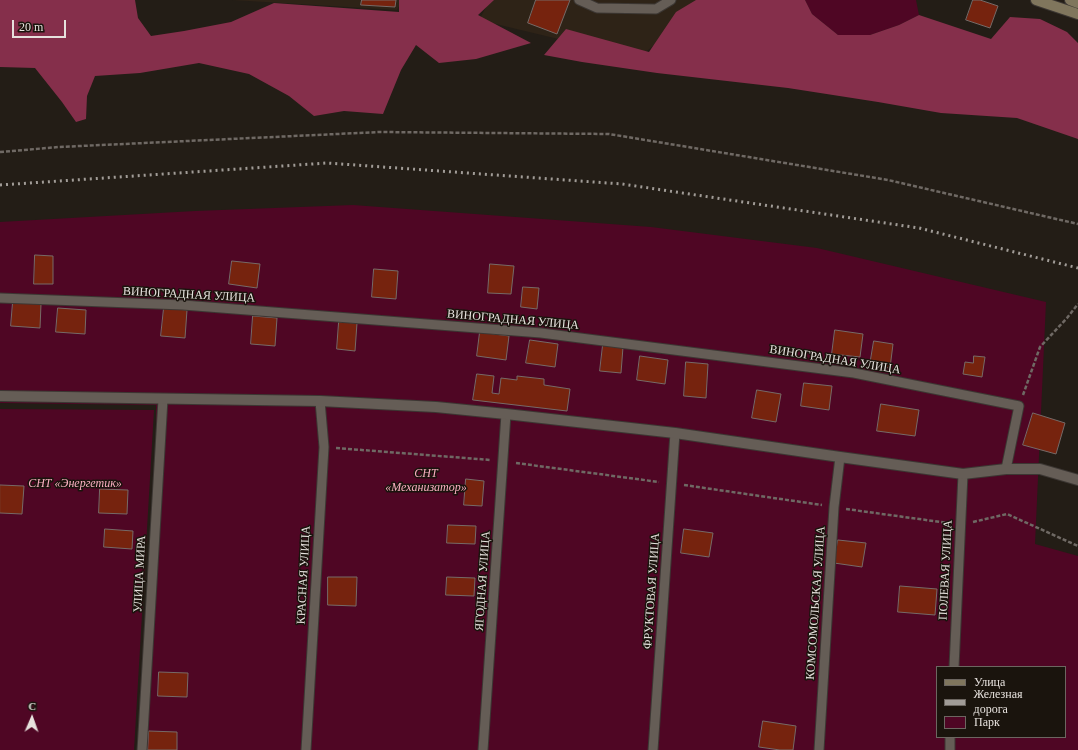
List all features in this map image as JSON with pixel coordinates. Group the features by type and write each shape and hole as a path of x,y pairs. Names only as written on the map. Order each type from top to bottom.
{"main road":[{"path":"1036,0 1078,14"},
{"path":"1070,0 1078,3"}],"street":[{"path":"0,396 320,401 436,407 676,433 963,474 1006,469 1040,469 1078,480"}],"lane":[{"path":"579,0 597,8 656,8 671,0"},
{"name":"ВИНОГРАДНАЯ УЛИЦА","path":"0,298 182,305 541,333 854,373 1019,406"},
{"name":"УЛИЦА МИРА","path":"142,750 163,399"},
{"name":"КРАСНАЯ УЛИЦА","path":"306,750 324,447 320,401"},
{"path":"1006,469 1019,406"},
{"name":"ЯГОДНАЯ УЛИЦА","path":"483,750 506,414"},
{"name":"ФРУКТОВАЯ УЛИЦА","path":"653,750 676,433"},
{"name":"КОМСОМОЛЬСКАЯ УЛИЦА","path":"819,750 834,507 840,457"},
{"name":"ПОЛЕВАЯ УЛИЦА","path":"954,666 963,474"},
{"path":"950,738 950,750"}],"path":[{"path":"0,152 59,147 380,132 609,134 888,180 1078,224"},
{"path":"1019,406 1040,348 1078,304"},
{"path":"324,447 503,461 672,483 960,525 1007,514 1078,546"}],"shaded area":[{"path":"0,0 135,0 138,18 151,36 231,22 274,3 399,12 399,0 494,0 478,15 531,43 476,59 439,63 416,45 401,70 383,114 344,111 314,116 289,96 249,74 199,63 140,73 95,76 87,96 86,119 76,122 35,68 0,67"},
{"path":"232,0 402,0 397,10"},
{"path":"490,0 711,0 638,58 479,20"},
{"path":"696,0 805,0 812,14 838,35 870,35 899,25 919,15 991,39 1010,17 1040,19 1067,32 1078,43 1078,139 1017,118 941,113 788,88 657,73 544,55 566,29 649,52 676,12"}],"green space":[{"path":"805,0 916,0 919,15 899,25 870,35 838,35 812,14"},
{"name":"СНТ «Механизатор»","path":"353,205 651,227 817,248 1046,302 1035,544 1078,556 1078,750 138,750 156,454 156,405 0,403 0,222 195,211"},
{"name":"СНТ «Энергетик»","path":"0,409 154,410 134,750 0,750"}],"building":[{"path":"362,0 396,0 395,7 361,5"},
{"path":"536,0 570,0 557,34 528,23"},
{"path":"973,0 980,0 998,6 990,28 966,20"},
{"path":"35,255 53,256 53,284 34,284"},
{"path":"232,261 260,264 257,288 229,284"},
{"path":"490,264 514,266 511,294 488,293"},
{"path":"374,269 398,271 396,299 372,297"},
{"path":"523,287 539,288 537,309 521,307"},
{"path":"13,302 41,304 40,328 11,326"},
{"path":"58,308 86,310 85,334 56,332"},
{"path":"164,308 187,310 185,338 161,336"},
{"path":"253,316 277,318 275,346 251,344"},
{"path":"339,322 357,323 355,351 337,349"},
{"path":"835,330 863,334 860,357 832,354"},
{"path":"480,332 509,336 506,360 477,356"},
{"path":"530,340 558,344 555,367 526,363"},
{"path":"874,341 893,344 890,368 870,365"},
{"path":"603,345 623,347 621,373 600,371"},
{"path":"640,356 668,360 665,384 637,380"},
{"path":"974,356 985,357 982,377 963,374 965,362 973,363"},
{"path":"686,362 708,364 706,398 684,396"},
{"path":"477,374 494,376 492,393 499,394 501,378 517,380 517,376 544,379 544,385 570,389 567,411 473,400"},
{"path":"804,383 832,386 829,410 801,406"},
{"path":"757,390 781,394 776,422 752,418"},
{"path":"881,404 919,410 915,436 877,431"},
{"path":"1033,413 1065,423 1056,454 1023,445"},
{"path":"466,479 484,481 482,506 464,505"},
{"path":"0,485 24,486 22,514 0,513"},
{"path":"100,489 128,490 127,514 99,513"},
{"path":"448,525 476,526 475,544 447,543"},
{"path":"105,529 133,531 132,549 104,547"},
{"path":"684,529 713,533 709,557 681,553"},
{"path":"838,540 866,543 862,567 834,563"},
{"path":"328,577 357,577 356,606 328,605"},
{"path":"447,577 475,578 474,596 446,595"},
{"path":"900,586 937,589 935,615 898,612"},
{"path":"159,672 188,673 187,697 158,696"},
{"path":"763,721 796,726 793,750 759,747"},
{"path":"149,731 177,732 177,750 148,750"}],"railway":[{"path":"0,185 327,163 622,184 919,228 1078,268"}]}
